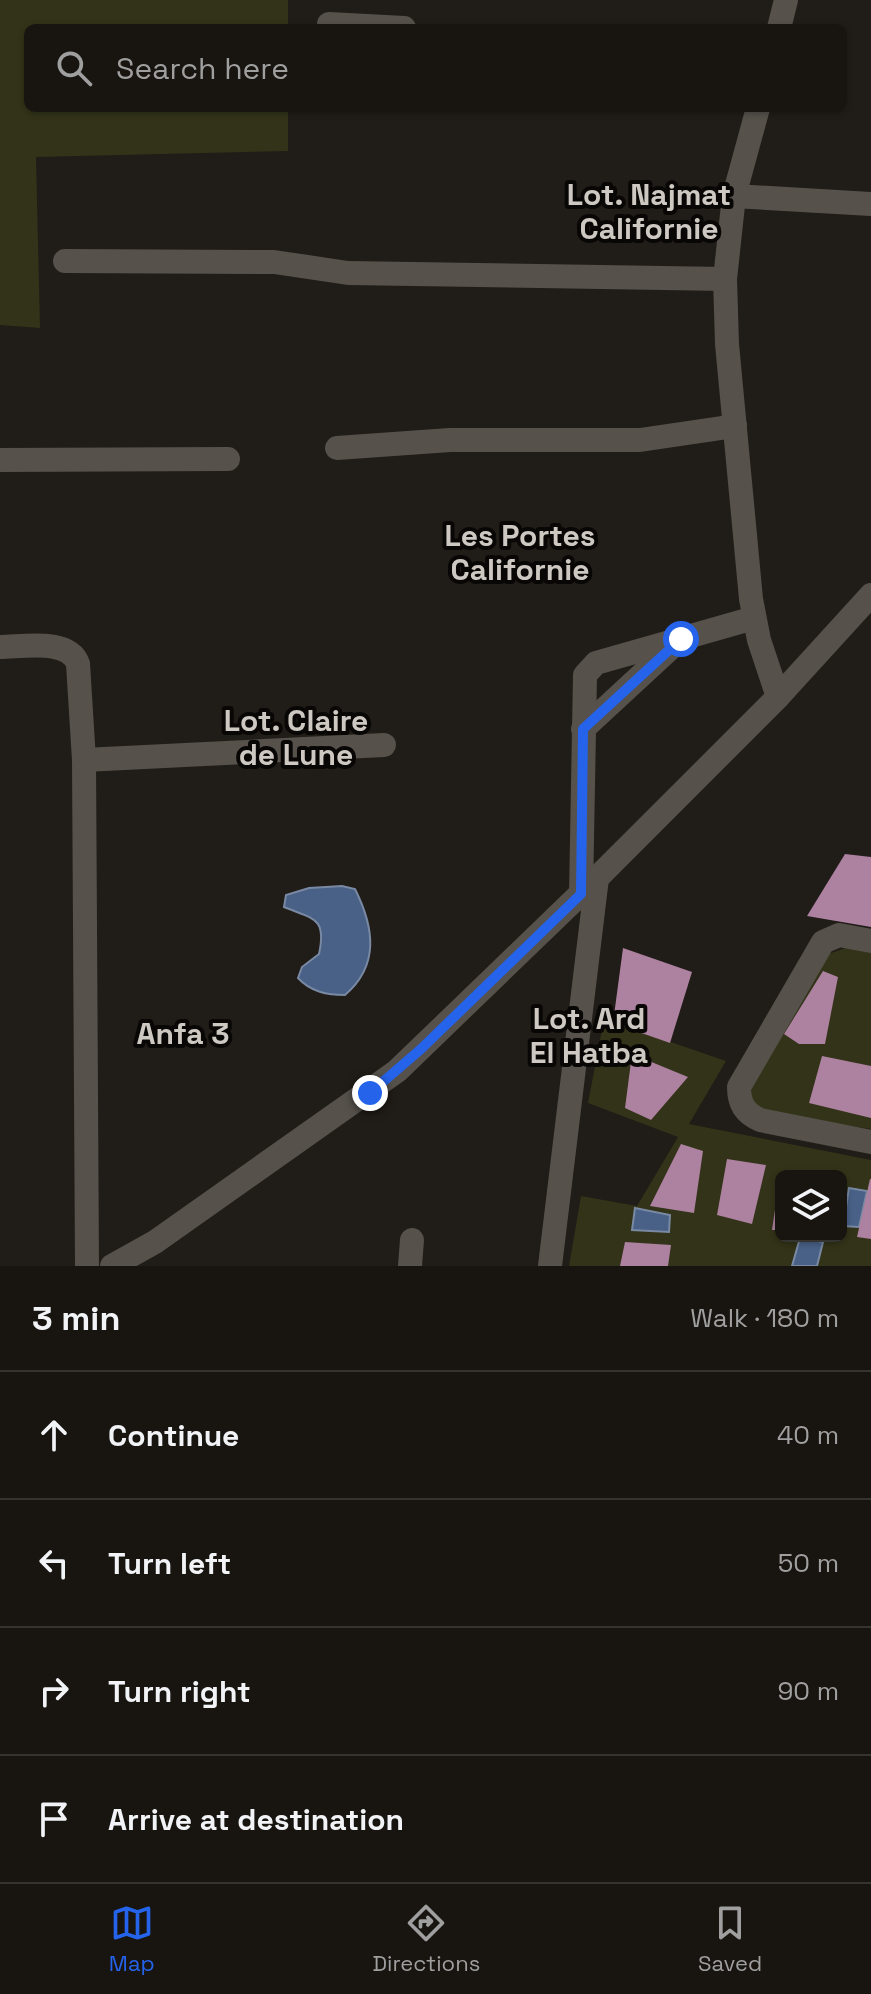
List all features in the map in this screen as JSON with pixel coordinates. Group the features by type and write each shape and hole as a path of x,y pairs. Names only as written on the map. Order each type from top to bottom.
{"street":[{"path":"780,24 786,0"},
{"path":"757,112 734,196 725,279 727,344 754,618 778,697"},
{"path":"734,196 871,204"},
{"path":"65,261 274,262 348,273 725,279"},
{"path":"337,448 450,440 640,440 735,426"},
{"path":"0,460 228,459"},
{"path":"112,1266 155,1242 397,1071 589,886 778,697 871,595"},
{"path":"550,1266 589,886 584,685 590,667 596,663 754,618"},
{"path":"583,729 681,639"},
{"path":"0,647 59,648 74,655 78,664 84,760 87,1266"},
{"path":"84,760 384,745"},
{"path":"871,941 839,935 823,942 739,1087 739,1098 742,1107 760,1120 871,1142"},
{"path":"410,1266 412,1240"}],"green space":[{"path":"0,0 288,0 288,24 24,24 24,112 288,112 288,151 36,157 40,328 0,325"},
{"path":"846,948 871,953 871,1129 762,1113 746,1094 828,954"},
{"path":"604,1019 726,1061 689,1124 871,1160 871,1266 569,1266 581,1196 637,1206 678,1137 588,1103"}],"water":[{"path":"342,886 355,889 366,917 370,945 364,971 345,995 320,992 298,978 302,967 319,954 321,933 310,917 284,907 286,895 309,888"},
{"path":"849,1188 867,1191 859,1227 847,1226"},
{"path":"635,1208 670,1215 669,1232 632,1230"},
{"path":"799,1242 823,1242 817,1266 792,1266"}],"building":[{"path":"845,854 871,857 871,927 807,916"},
{"path":"623,948 692,972 670,1043 613,1023"},
{"path":"823,971 838,977 825,1044 799,1044 784,1034"},
{"path":"632,1054 688,1077 651,1120 625,1108"},
{"path":"822,1056 871,1066 871,1118 809,1103"},
{"path":"681,1144 703,1151 694,1213 650,1206"},
{"path":"727,1159 766,1165 752,1224 717,1215"},
{"path":"871,1179 871,1239 857,1237"},
{"path":"625,1242 671,1245 668,1266 620,1266"}],"district":[{"name":"Lot. Najmat Californie","path":"649,212"},
{"name":"Les Portes Californie","path":"520,553"},
{"name":"Lot. Claire de Lune","path":"296,738"},
{"name":"Anfa 3","path":"183,1034"},
{"name":"Lot. Ard El Hatba","path":"589,1036"}],"route":[{"path":"370,1093 421,1049 581,894 583,729 681,639"}]}
